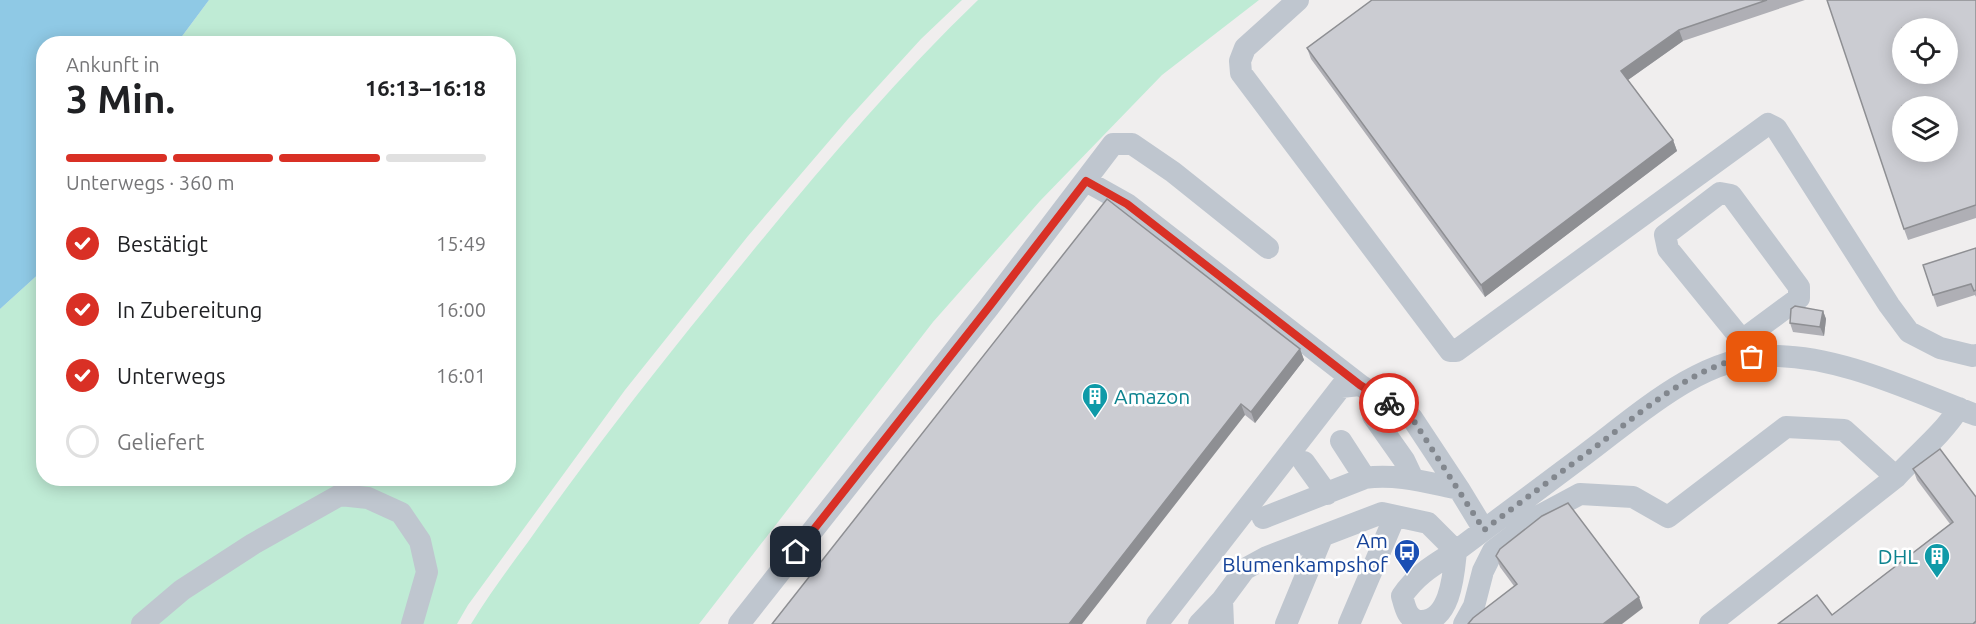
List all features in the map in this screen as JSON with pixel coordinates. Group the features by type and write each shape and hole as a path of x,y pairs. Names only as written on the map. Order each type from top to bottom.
{"street":[{"path":"1298,0 1245,48 1240,61 1241,73 1450,351 1456,351 1768,124 1776,128 1888,305 1909,332 1940,348 1976,355"},
{"path":"739,624 989,307 1113,144 1132,144 1173,172 1268,248"},
{"path":"1086,181 1127,204 1360,385 1412,418 1484,530"},
{"path":"1456,551 1452,585 1444,609 1427,622 1416,621 1407,613 1402,596 1413,581 1662,397 1747,349 1799,298 1799,287 1731,195 1719,193 1665,235 1668,249 1747,349 1846,367 1967,411"},
{"path":"1157,624 1341,387 1360,385"},
{"path":"1710,624 1896,477 1920,455 1932,440 1967,411"},
{"path":"1373,416 1404,460 1413,479"},
{"path":"1464,624 1474,606 1483,571 1493,551 1539,516 1581,494 1633,497 1668,517 1786,427 1844,430 1896,477"},
{"path":"1877,460 1899,456 1912,447 1932,440"},
{"path":"1341,441 1365,478"},
{"path":"1304,462 1327,494"},
{"path":"1263,518 1365,478 1376,476 1413,479 1459,489"},
{"path":"142,624 182,590 262,538 340,495 368,498 401,513 420,541 427,572 412,624"},
{"path":"1199,624 1222,600 1245,569 1267,557 1382,513 1428,523 1456,551"},
{"path":"1349,624 1395,516"},
{"path":"1287,624 1322,537"},
{"path":"1222,600 1223,624"}],"green space":[{"path":"209,0 962,0 921,39 848,119 748,236 625,390 468,605 457,624 0,624 0,309 36,276 36,486 516,486 516,36 182,36"},
{"path":"978,0 1259,0 1162,75 1040,201 933,322 699,624 471,624 567,488 690,328 865,118 939,38"}],"water":[{"path":"0,0 209,0 182,36 36,36 36,276 0,309"}],"building":[{"path":"1372,0 1767,0 1679,30 1621,71 1673,140 1481,285 1307,48"},
{"path":"1827,0 1976,0 1976,205 1904,229"},
{"name":"Amazon","path":"1107,199 1300,349 1251,412 1241,404 1069,624 772,624"},
{"path":"1976,248 1976,290 1974,291 1971,284 1933,295 1923,265"},
{"path":"1795,306 1823,311 1820,327 1790,323 1791,309"},
{"path":"1940,449 1976,497 1976,621 1973,624 1778,624 1817,595 1832,615 1953,522 1913,469"},
{"path":"1568,503 1639,597 1603,624 1468,624 1517,584 1496,556 1500,549 1542,516"}],"way so far":[{"path":"1389,403 1412,418 1484,530 1682,384 1724,364 1752,357"}],"place":[{"name":"Amazon","path":"1095,419"},
{"name":"Am Blumenkampshof","path":"1407,575"},
{"name":"DHL","path":"1937,579"}],"route":[{"path":"796,552 1086,181 1127,204 1360,385 1389,403"}]}
